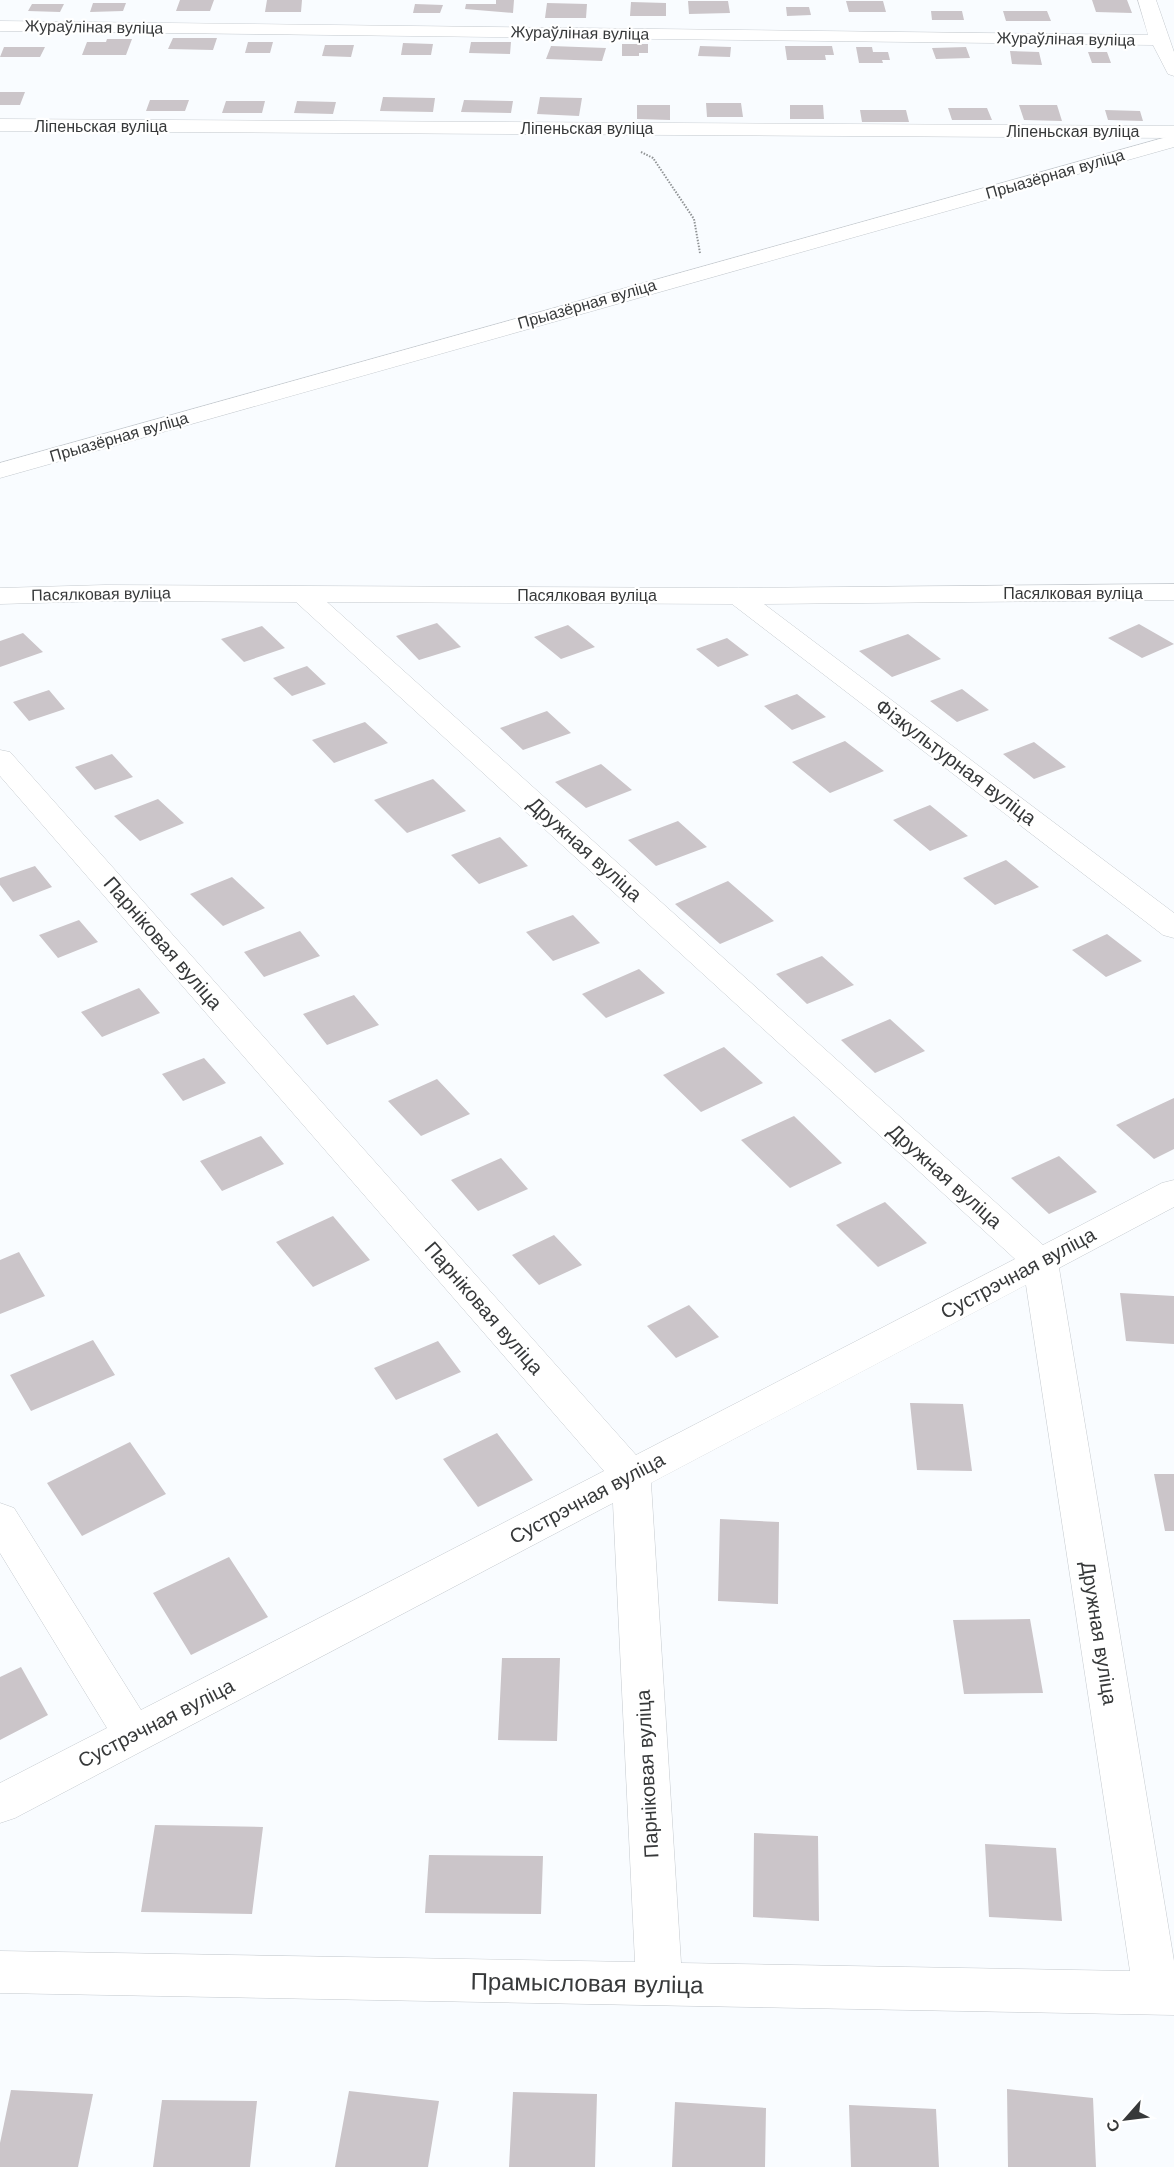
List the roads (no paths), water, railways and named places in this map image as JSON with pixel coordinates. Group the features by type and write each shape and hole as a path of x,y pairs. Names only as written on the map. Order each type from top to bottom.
{"street":[{"path":"1146,0 1159,40 1174,70"},
{"name":"Жураўліная вуліца","path":"0,26 1159,40"},
{"name":"Ліпеньская вуліца","path":"0,125 1174,132"},
{"name":"Прыазёрная вуліца","path":"0,471 704,271 1174,141"},
{"name":"Пасялковая вуліца","path":"0,596 105,593 738,596 1174,592"},
{"name":"Дружная вуліца","path":"303,593 1040,1262 1165,1993"},
{"name":"Фізкультурная вуліца","path":"738,596 1174,928"},
{"name":"Парніковая вуліца","path":"0,758 631,1475 659,1984"},
{"name":"Сустрэчная вуліца","path":"0,1804 1174,1192"},
{"path":"0,1519 134,1735"},
{"name":"Прамысловая вуліца","path":"0,1972 1165,1993"}]}
